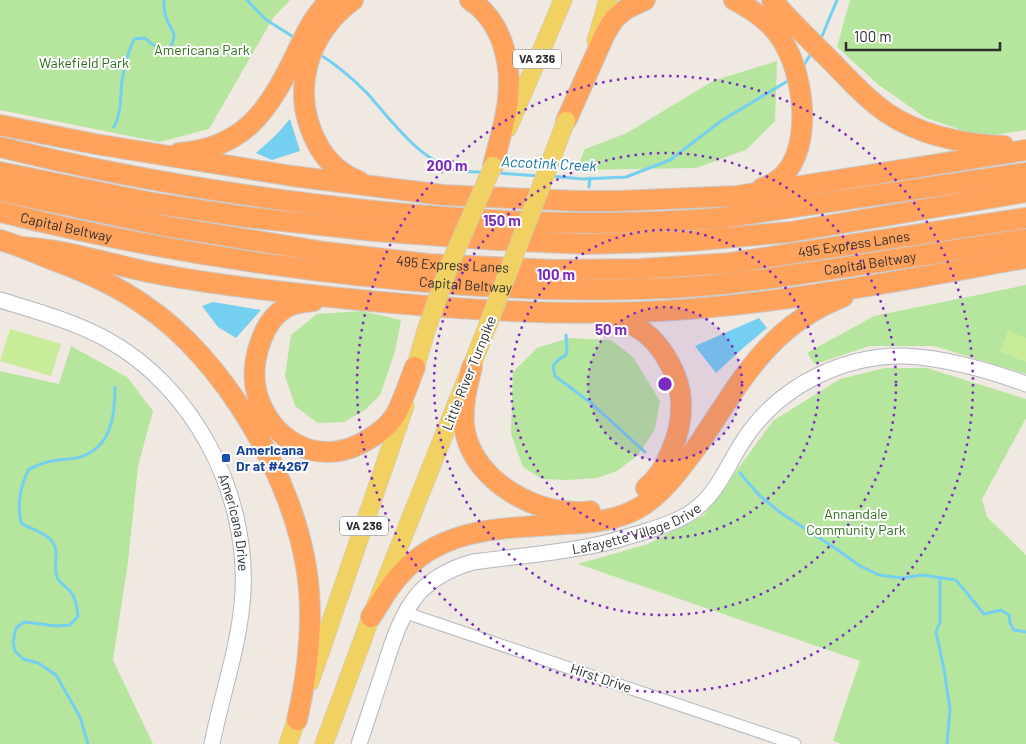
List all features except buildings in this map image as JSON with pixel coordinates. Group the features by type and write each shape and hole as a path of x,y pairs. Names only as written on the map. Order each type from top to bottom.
{"highway":[{"path":"95,144 167,154 200,151 218,145 248,128 259,116 288,70 308,30 332,6 353,0"},
{"path":"470,0 490,18 501,39 508,68 508,119 493,166"},
{"path":"566,121 605,34 614,19 626,9 645,0"},
{"path":"734,0 771,8 863,94 887,113 904,123 940,137 979,145 1026,146"},
{"path":"332,6 315,45 306,72 303,92 308,123 324,155 343,173 357,181 393,190"},
{"path":"709,198 752,191 779,180 788,171 796,156 802,119 800,90 793,62 771,8"},
{"path":"0,125 95,144 292,176 393,190 489,198 567,201 709,198 774,192 1026,150"},
{"path":"0,148 115,173 268,199 422,217 570,224 672,222 721,218 1026,172"},
{"name":"495 Express Lanes","path":"0,172 153,203 246,217 384,232 586,244 690,241 790,232 1026,192"},
{"name":"495 Express Lanes","path":"0,191 156,225 305,249 428,264 556,270 640,269 730,263 1026,218"},
{"name":"Capital Beltway","path":"0,212 96,235 235,260 428,282 543,289 616,290 673,288 726,283 799,274 1026,239"},
{"path":"0,240 24,247 93,275 145,305 189,341 227,386 262,447 278,480 302,544 307,574 310,632 303,693 297,720"},
{"path":"24,247 50,249 148,272 283,292 471,309 638,312 730,305 790,297 940,274 1026,258"},
{"path":"371,617 404,570 426,551 443,542 482,531 602,520 643,506 668,483 685,463 757,359 780,334 820,306 842,297 915,277"},
{"path":"355,299 324,300 289,306 275,315 265,328 258,348 254,370 257,393 265,413 278,431 292,443 310,450 326,452 350,449 378,434 396,413 415,367"},
{"path":"472,367 466,388 464,430 471,451 482,466 498,482 516,496 538,506 562,510 587,512 614,507 635,496 652,483 666,463 675,443 681,415 678,382 669,363 656,344 644,332 617,319 562,311"}],"main road":[{"name":"VA 236","path":"508,119 563,0"},
{"name":"Little River Turnpike","path":"324,744 371,617 472,367 566,121 595,44 608,0"},
{"name":"VA 236","path":"288,744 404,412 426,331 449,266 493,166"}],"street":[{"name":"Americana Drive","path":"0,300 84,328 128,353 149,369 170,390 201,432 214,456 227,487 235,515 243,570 240,621 230,675 212,744"},
{"name":"Lafayette Village Drive","path":"359,744 398,628 418,594 442,574 473,562 606,543 668,525 680,519 693,511 710,495 721,480 737,449 766,412 794,389 825,372 859,361 904,356 927,358 960,365 1008,377 1026,384"},
{"name":"Lafayette Village Drive","path":"960,365 983,377 1026,394"},
{"name":"Hirst Drive","path":"406,613 795,744"}],"green space":[{"path":"0,0 290,0 273,18 209,129 159,142 0,110"},
{"path":"850,0 1026,0 1026,130 982,137 926,118 879,85 837,47"},
{"path":"777,61 775,121 746,150 696,168 576,170 585,149 627,133 713,81"},
{"path":"1026,285 1026,374 934,346 870,346 815,364 807,353 874,316"},
{"path":"362,311 401,320 395,351 380,395 365,410 344,422 318,423 295,406 285,376 291,335 317,314"},
{"path":"10,329 61,344 51,376 0,361"},
{"path":"1008,331 1026,338 1026,362 1000,352"},
{"path":"569,338 611,340 633,357 660,401 655,429 638,455 617,471 597,478 542,479 523,467 511,434 513,372 537,348"},
{"path":"71,346 127,377 153,411 138,466 128,562 113,660 153,744 0,744 0,371 59,384"},
{"name":"Annandale Community Park","path":"885,368 927,368 1026,399 1026,418 982,499 987,517 1026,555 1026,744 841,744 833,741 860,661 578,564 648,544 704,515 773,421 840,379"}],"water":[{"path":"290,119 300,151 272,160 256,153 276,135"},
{"path":"213,302 261,310 236,338 218,327 202,306"},
{"path":"759,318 767,328 716,373 695,346"}],"waterway":[{"path":"114,127 120,110 124,70 134,39 145,38 154,45 163,48 170,48 173,42 174,34 165,15 164,0"},
{"name":"Accotink Creek","path":"247,0 265,19 295,38"},
{"name":"Accotink Creek","path":"820,41 837,0"},
{"name":"Accotink Creek","path":"802,68 812,52"},
{"name":"Accotink Creek","path":"319,54 356,82 397,128 433,160 461,171 484,172"},
{"name":"Accotink Creek","path":"550,176 583,179 626,177 670,160 721,121 791,79"},
{"name":"Accotink Creek","path":"498,173 539,176"},
{"name":"Accotink Creek","path":"589,187 590,178"},
{"path":"566,335 566,355 553,366 555,376 591,403 645,452"},
{"path":"88,744 80,717 56,675 38,663 23,659 15,651 13,642 16,628 24,622 57,626 70,625 78,616 74,597 57,577 54,545 45,535 21,523 19,502 23,482 29,469 43,463 79,457 93,451 100,444 106,436 113,418 115,387"},
{"path":"740,473 759,495 781,513 860,566 879,575 902,578 922,575 956,580 984,614 1001,610 1009,615 1010,623 1014,630 1026,632"},
{"path":"940,577 940,622 936,632 950,709 947,744"}],"place":[{"name":"Americana Dr at #4267","path":"226,458"}],"park label":[{"name":"Americana Park","path":"202,50"},
{"name":"Wakefield Park","path":"84,63"}]}
